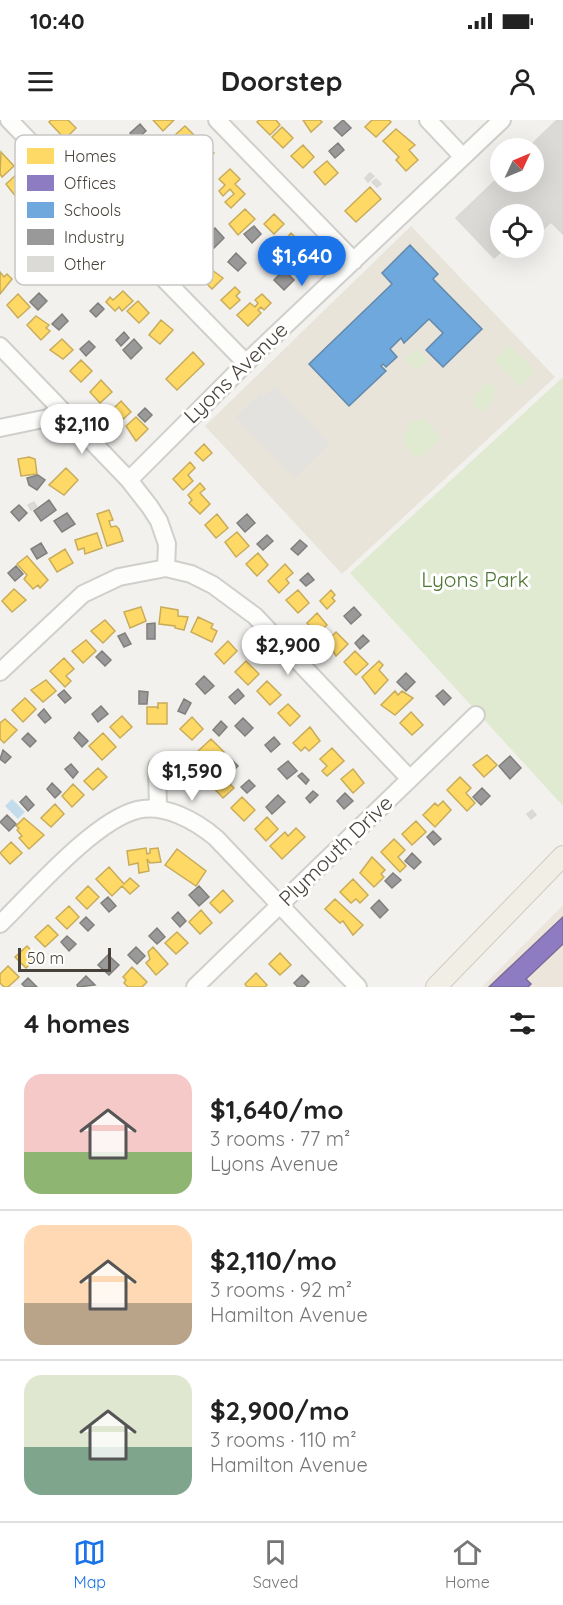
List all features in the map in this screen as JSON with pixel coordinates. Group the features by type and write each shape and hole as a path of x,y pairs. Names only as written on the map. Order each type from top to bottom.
{"main road":[{"path":"436,987 563,856"}],"street":[{"path":"9,120 24,135"},
{"path":"218,120 354,261"},
{"path":"428,120 463,157"},
{"name":"Lyons Avenue","path":"129,480 246,363 502,120"},
{"path":"170,285 246,363"},
{"path":"0,346 129,480 159,521 167,544 166,568"},
{"path":"0,428 48,418 60,409"},
{"path":"0,672 83,594 120,577 166,568 190,574 213,585 255,616 410,779"},
{"name":"Plymouth Drive","path":"195,987 476,715"},
{"path":"157,767 158,808"},
{"path":"0,924 106,825 138,810 158,808 204,827 358,987"}],"shaded area":[{"path":"411,226 555,377 342,574 205,426"},
{"path":"275,386 330,444 294,478 235,417 260,393 263,397"},
{"path":"563,905 563,987 482,987"}],"green space":[{"path":"509,345 536,371 520,387 494,360"},
{"path":"417,349 428,360 416,371 405,359"},
{"name":"Lyons Park","path":"563,377 563,806 350,573"},
{"path":"485,383 495,386 492,403 481,412 473,406 474,397"},
{"path":"424,418 441,438 421,457 414,457 403,442 404,437 411,423"}],"water":[{"path":"12,799 25,812 18,819 5,806"}],"building: Homes":[{"path":"68,120 76,128 69,135 61,135 49,122"},
{"path":"153,120 174,120 163,131"},
{"path":"276,120 280,125 270,135 257,122"},
{"path":"303,120 320,120 322,122 311,132"},
{"path":"372,120 391,122 376,137 365,127"},
{"path":"185,126 194,135 175,135"},
{"path":"282,127 293,138 283,148 272,137"},
{"path":"396,129 415,145 409,150 418,160 406,171 396,160 399,157 383,141"},
{"path":"303,145 314,157 303,168 291,156"},
{"path":"1,152 14,166 2,177 0,174"},
{"path":"327,161 338,173 325,185 314,172"},
{"path":"230,169 240,179 235,184 245,194 231,208 225,202 234,194 230,189 223,196 219,191 225,185 219,179"},
{"path":"15,176 15,196 6,184"},
{"path":"370,187 381,199 356,222 345,211"},
{"path":"245,209 255,219 238,235 229,224"},
{"path":"274,214 284,224 274,234 264,224"},
{"path":"291,233 301,243 292,253 282,243"},
{"path":"309,250 318,260 302,276 295,264"},
{"path":"213,271 223,278 212,289 208,285 213,285"},
{"path":"0,272 4,277 7,274 12,279 0,294"},
{"path":"235,287 240,292 236,296 240,300 230,309 221,300"},
{"path":"123,291 133,301 122,311 119,307 115,311 106,302 110,297 113,300"},
{"path":"18,294 30,307 18,318 7,305"},
{"path":"262,294 271,303 264,310 261,307 258,310 261,313 248,326 237,315 250,303 255,307 258,303 255,300"},
{"path":"138,301 149,313 139,323 127,311"},
{"path":"36,316 49,325 46,328 50,331 41,340 27,325"},
{"path":"161,320 173,330 160,344 149,335"},
{"path":"62,339 73,350 63,359 50,350"},
{"path":"193,352 204,364 177,390 166,379"},
{"path":"81,360 92,371 81,382 70,371"},
{"path":"101,380 112,392 100,403 90,392"},
{"path":"121,401 131,412 121,421 110,412"},
{"path":"136,417 148,429 136,441 126,426"},
{"path":"204,444 212,453 203,461 195,453"},
{"path":"29,457 35,459 37,474 21,476 18,459"},
{"path":"190,462 195,468 188,475 193,481 183,490 173,479"},
{"path":"66,468 78,480 64,495 49,485"},
{"path":"200,483 205,489 200,493 210,504 200,514 189,503 192,500 188,495"},
{"path":"109,510 113,520 109,521 111,527 116,526 119,529 123,541 107,546 97,514"},
{"path":"217,514 228,528 216,538 205,525"},
{"path":"237,532 249,546 236,557 225,542"},
{"path":"97,533 102,548 85,554 84,548 78,550 75,540"},
{"path":"65,549 73,563 57,572 49,559"},
{"path":"258,553 268,565 257,576 246,564"},
{"path":"27,556 48,580 40,588 38,585 33,589 24,579 27,575 17,564"},
{"path":"285,564 293,573 286,579 289,583 279,593 268,581"},
{"path":"14,589 26,600 12,612 2,601"},
{"path":"298,590 309,603 298,613 286,600"},
{"path":"331,590 335,595 332,598 335,601 327,609 320,601"},
{"path":"141,607 146,621 130,628 124,612"},
{"path":"161,607 178,610 178,616 188,617 184,630 159,624"},
{"path":"317,613 327,625 317,634 307,623"},
{"path":"198,617 213,624 211,628 217,631 212,642 191,632"},
{"path":"105,620 115,631 103,643 91,631"},
{"path":"336,632 348,644 336,656 327,641"},
{"path":"86,640 96,651 83,663 72,651"},
{"path":"228,641 237,651 224,664 215,654"},
{"path":"355,651 368,664 356,675 344,662"},
{"path":"64,658 74,669 66,676 71,681 65,687 50,671"},
{"path":"246,661 259,674 248,685 235,672"},
{"path":"379,661 383,665 379,670 388,680 375,694 362,677"},
{"path":"46,680 56,691 43,702 31,690"},
{"path":"267,681 281,695 270,705 257,691"},
{"path":"395,691 398,695 402,691 413,698 395,715 381,705"},
{"path":"25,698 36,709 23,722 12,710"},
{"path":"158,703 167,703 167,724 147,724 147,707 158,709"},
{"path":"288,704 300,716 290,726 278,713"},
{"path":"411,712 423,725 412,735 400,723"},
{"path":"122,716 132,727 120,738 110,727"},
{"path":"192,717 203,729 192,740 180,729"},
{"path":"5,719 17,730 4,743 0,739 0,723"},
{"path":"310,727 320,741 309,751 305,747 301,751 293,743"},
{"path":"103,733 116,747 102,760 89,746"},
{"path":"211,739 224,752 209,767 195,754"},
{"path":"332,748 344,761 327,776 322,771 327,766 320,759"},
{"path":"487,755 497,765 484,777 473,765"},
{"path":"98,768 107,777 93,790 84,781"},
{"path":"353,769 364,783 353,793 341,779"},
{"path":"224,771 230,778 227,781 234,788 223,798 210,784"},
{"path":"460,777 471,788 466,793 475,803 467,811 447,790"},
{"path":"73,784 84,795 72,807 62,796"},
{"path":"242,797 255,810 244,821 231,808"},
{"path":"443,801 451,810 435,827 423,815 435,803 438,806"},
{"path":"55,804 64,814 51,827 41,818"},
{"path":"267,817 278,829 266,841 255,829"},
{"path":"24,818 44,835 29,849 19,838 22,836 16,826"},
{"path":"416,821 426,832 412,845 402,834"},
{"path":"296,828 305,837 282,859 270,846 285,832 288,836"},
{"path":"394,839 405,850 398,857 406,866 400,872 381,852"},
{"path":"11,842 22,853 10,864 0,853"},
{"path":"146,848 147,854 150,853 150,849 158,848 161,862 150,863 147,859 149,871 139,873 138,863 129,865 127,851"},
{"path":"177,849 206,871 196,886 165,865"},
{"path":"372,857 385,870 381,874 384,877 374,887 360,873"},
{"path":"109,867 124,884 130,878 139,886 130,894 122,886 112,896 96,879"},
{"path":"353,879 368,895 360,903 356,899 351,903 340,892"},
{"path":"88,886 99,897 87,909 76,898"},
{"path":"223,890 233,901 220,913 210,903"},
{"path":"335,899 363,925 353,935 343,921 340,923 325,909"},
{"path":"69,906 79,917 67,929 56,918"},
{"path":"201,910 212,923 200,934 189,922"},
{"path":"48,925 58,935 45,947 35,937"},
{"path":"177,932 188,943 176,954 165,943"},
{"path":"27,946 38,957 26,968 15,957"},
{"path":"153,947 168,964 156,975 146,963 150,959 148,952"},
{"path":"280,953 291,965 280,975 269,964"},
{"path":"8,966 19,977 8,987 4,987 0,983 0,974"},
{"path":"132,967 147,982 142,987 128,987 124,983 126,980 123,977"},
{"path":"256,973 267,985 247,987 245,984"}],"building: Offices":[{"path":"563,917 563,944 526,979 531,984 528,987 489,987"}],"building: Schools":[{"path":"410,245 438,274 433,279 482,329 443,367 426,350 443,333 429,319 404,343 401,338 390,349 397,357 386,367 383,364 381,366 386,371 349,406 309,364 392,284 382,273"}],"building: Industry":[{"path":"343,120 351,128 342,136 334,128"},
{"path":"140,124 146,131 142,135 130,133"},
{"path":"338,143 344,150 335,158 329,151"},
{"path":"254,226 261,234 252,243 244,234"},
{"path":"215,228 224,238 214,248 213,247"},
{"path":"270,242 279,251 270,259 261,251"},
{"path":"236,253 246,263 238,271 228,262"},
{"path":"284,270 294,280 284,290 274,280"},
{"path":"39,293 47,301 38,310 30,302"},
{"path":"98,303 104,309 96,317 90,311"},
{"path":"62,314 68,321 59,330 52,324"},
{"path":"124,332 129,338 121,346 116,340"},
{"path":"134,339 142,348 131,359 123,350"},
{"path":"89,341 95,347 86,356 80,349"},
{"path":"145,408 152,415 145,422 138,415"},
{"path":"38,475 45,480 37,490 29,485 27,478"},
{"path":"49,500 56,510 41,521 34,511"},
{"path":"19,505 27,513 19,521 11,512"},
{"path":"67,513 75,524 62,532 54,521"},
{"path":"247,514 255,523 245,532 237,523"},
{"path":"267,535 273,541 263,550 257,544"},
{"path":"300,540 307,546 298,555 291,549"},
{"path":"41,543 47,553 37,559 31,549"},
{"path":"16,566 23,574 15,581 8,573"},
{"path":"308,573 314,580 306,586 300,580"},
{"path":"354,607 361,615 351,624 344,616"},
{"path":"155,623 155,639 147,639 147,624"},
{"path":"125,633 131,644 124,647 118,636"},
{"path":"363,635 369,641 360,649 355,643"},
{"path":"102,651 111,660 105,666 96,657"},
{"path":"406,673 415,682 406,691 397,682"},
{"path":"204,676 214,686 205,694 196,684"},
{"path":"238,689 244,696 235,704 229,697"},
{"path":"64,690 71,698 65,703 58,695"},
{"path":"443,690 451,698 444,705 436,696"},
{"path":"139,691 148,692 147,704 139,704"},
{"path":"184,699 191,703 185,714 178,711"},
{"path":"101,706 108,714 98,722 92,714"},
{"path":"44,709 51,718 45,723 38,715"},
{"path":"243,718 253,728 245,736 235,726"},
{"path":"221,721 227,727 219,736 213,730"},
{"path":"79,732 88,741 82,747 74,738"},
{"path":"28,733 36,741 30,747 22,739"},
{"path":"274,737 280,744 271,752 265,745"},
{"path":"3,750 11,757 5,763 0,759"},
{"path":"510,756 521,768 510,779 499,766"},
{"path":"230,758 238,766 230,774 222,765"},
{"path":"288,761 297,771 287,779 278,769"},
{"path":"71,764 78,772 73,778 65,769"},
{"path":"302,773 309,780 306,784 298,776"},
{"path":"249,780 255,786 247,793 241,787"},
{"path":"52,783 61,792 55,798 47,789"},
{"path":"482,788 490,796 481,805 473,797"},
{"path":"313,791 318,795 310,803 306,798"},
{"path":"345,793 353,801 344,809 337,801"},
{"path":"278,795 285,802 272,814 266,807"},
{"path":"26,796 34,805 28,811 20,802"},
{"path":"7,815 16,824 9,831 0,822"},
{"path":"433,831 441,839 434,845 427,837"},
{"path":"412,853 421,862 414,869 405,861"},
{"path":"393,873 401,880 392,888 385,881"},
{"path":"199,886 209,897 199,906 189,895"},
{"path":"108,897 116,906 109,912 101,903"},
{"path":"379,900 388,910 380,918 371,908"},
{"path":"178,912 186,921 180,927 172,918"},
{"path":"86,917 94,925 88,931 80,923"},
{"path":"157,928 165,937 157,944 149,936"},
{"path":"67,936 76,944 69,951 61,942"},
{"path":"136,947 145,956 137,964 128,955"},
{"path":"108,955 119,965 109,975 98,965"},
{"path":"302,975 309,982 304,987 298,987 294,983"},
{"path":"86,976 95,985 78,987 77,985"},
{"path":"28,978 37,987 25,987 22,984"}],"building: Other":[{"path":"557,120 563,120 563,234 551,222 544,229 544,204 490,204 490,254 456,218 490,186 490,192 544,192 544,138 538,138"},
{"path":"370,173 374,176 368,182 365,178"},
{"path":"376,179 381,184 377,187 372,182"},
{"path":"34,502 37,507 31,510 28,505"},
{"path":"532,810 536,815 531,819 527,814"}]}
